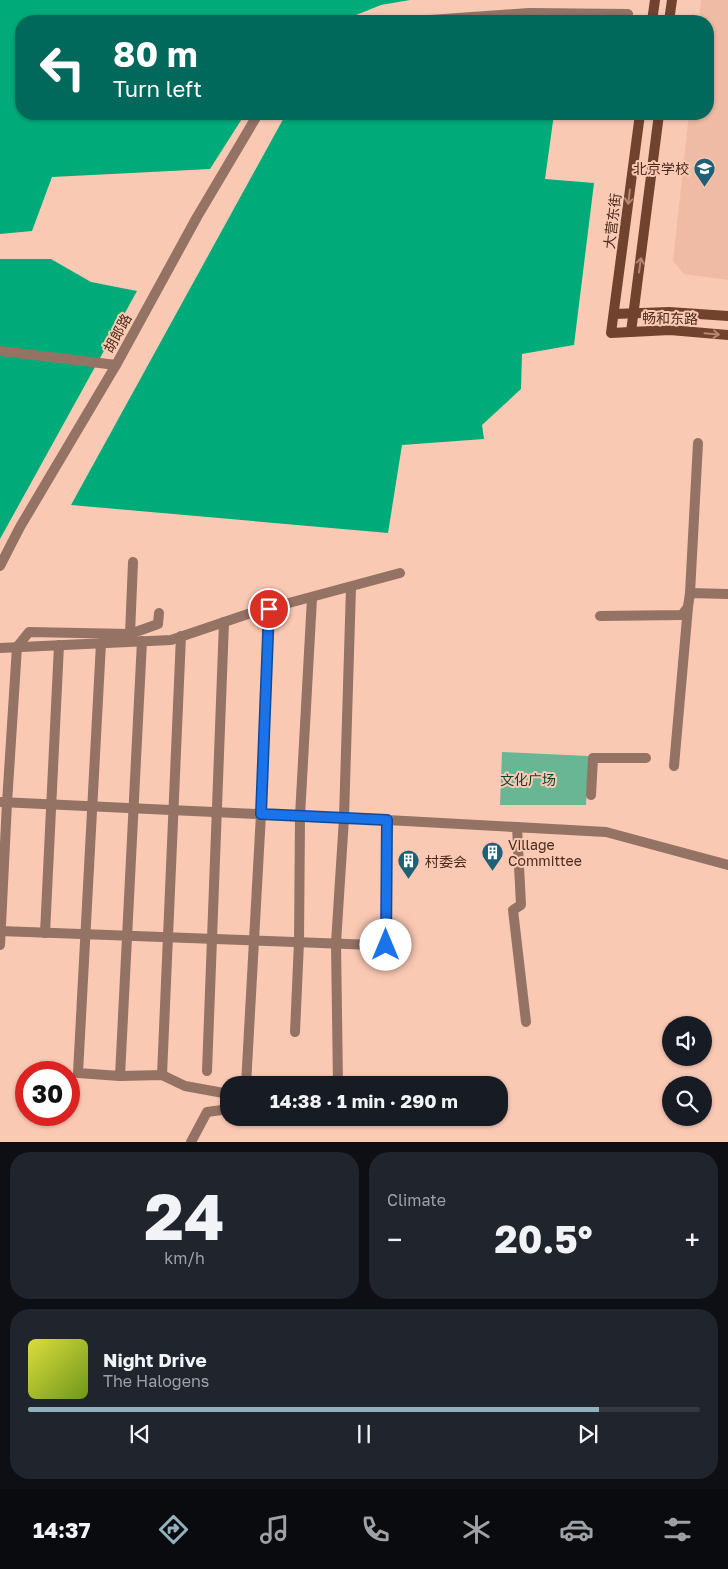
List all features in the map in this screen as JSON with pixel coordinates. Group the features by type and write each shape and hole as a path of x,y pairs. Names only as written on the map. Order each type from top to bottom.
{"main road":[{"path":"653,15 655,0"},
{"path":"670,15 672,0"},
{"name":"大营东街","path":"611,333 639,120"},
{"path":"631,332 658,120"},
{"name":"畅和东路","path":"614,314 684,312 728,316"},
{"name":"畅和东路","path":"611,333 670,330 728,335"}],"street":[{"path":"502,15 530,13 628,14"},
{"name":"胡郎路","path":"0,566 20,527 116,365 197,217 254,120"},
{"path":"0,351 116,365"},
{"path":"674,766 690,593 698,443"},
{"path":"130,634 133,562"},
{"path":"0,648 171,640 224,622 400,573"},
{"path":"338,1076 336,943 344,818 351,587"},
{"path":"690,593 728,594"},
{"path":"295,1032 299,942 300,816 312,598"},
{"path":"600,616 682,615 688,607"},
{"path":"247,1076 255,940 269,609"},
{"path":"0,945 3,803 17,647 29,632 130,634 158,624 159,613"},
{"path":"207,1071 224,622"},
{"path":"162,1075 181,636"},
{"path":"120,1076 142,641"},
{"path":"100,643 78,1073 120,1076 162,1075 184,1086 220,1092"},
{"path":"46,933 59,645"},
{"path":"591,795 593,758 646,758"},
{"path":"3,803 606,832 728,865"},
{"path":"386,945 387,820"},
{"path":"516,827 521,905 513,910 526,1022"},
{"path":"0,931 374,945"},
{"path":"191,1142 207,1112 220,1110"}],"shaded area":[{"name":"北京学校","path":"701,0 728,0 728,280 684,274 673,261 688,120 714,120 714,15 700,15"}],"green space":[{"path":"0,0 410,0 381,5 356,15 15,15 15,120 241,120 210,169 52,177 32,231 0,234"},
{"path":"283,120 553,120 545,179 594,183 574,345 522,354 521,389 482,425 484,439 402,445 388,533 71,505"},
{"path":"0,259 51,259 91,282 137,291 0,539"},
{"name":"文化广场","path":"502,752 589,756 586,805 500,805"}],"place":[{"name":"北京学校","path":"705,187"},
{"name":"Village Committee","path":"492,871"},
{"name":"村委会","path":"409,880"}],"route":[{"path":"269,609 261,814 387,820 386,945"}]}
